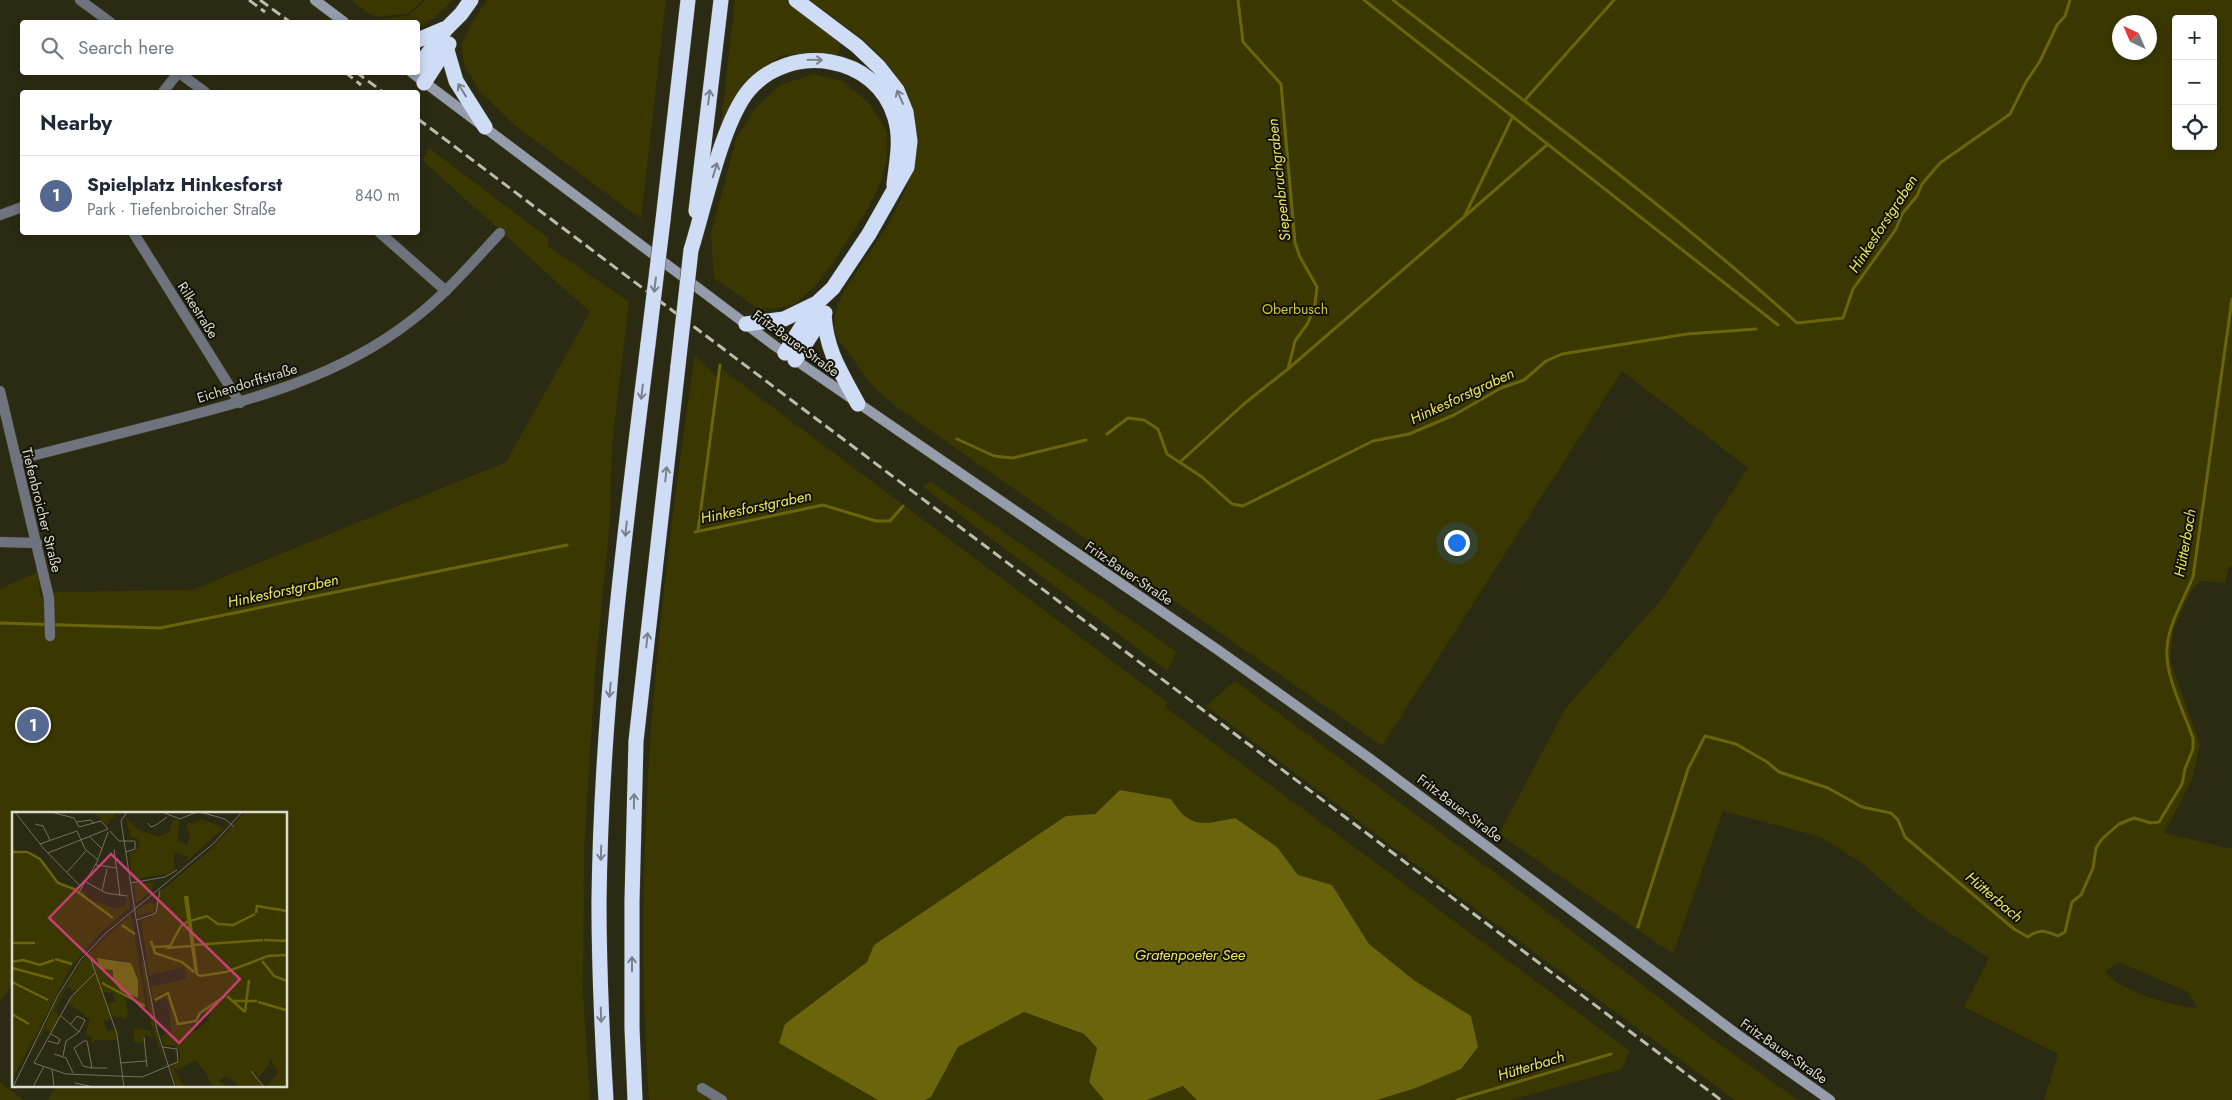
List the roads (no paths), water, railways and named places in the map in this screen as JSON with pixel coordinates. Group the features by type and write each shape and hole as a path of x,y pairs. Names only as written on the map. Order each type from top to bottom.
{"highway":[{"path":"420,68 446,29 461,14 471,0"},
{"path":"635,1100 632,1028 632,901 636,740 721,0"},
{"path":"790,356 893,194 906,167 910,142 906,112 897,90 880,67 857,46 796,0"},
{"path":"606,1100 600,1015 599,900 606,737 626,527 687,3"},
{"path":"420,71 447,50 461,14"},
{"path":"420,39 446,29"},
{"path":"447,50 456,81 485,127"},
{"path":"691,250 733,116 748,91 760,79 779,66 803,60 830,60 855,69 873,82 886,97 895,117 900,141 893,194"},
{"path":"746,324 784,319 820,309"},
{"path":"820,309 827,345 858,404"}],"main road":[{"path":"314,0 341,20"},
{"name":"Fritz-Bauer-Straße","path":"417,75 591,209 790,356 1361,752 1738,1036 1830,1100"}],"street":[{"path":"80,0 107,20"},
{"path":"165,90 176,75"},
{"path":"181,75 202,90"},
{"path":"0,216 20,208"},
{"name":"Eichendorffstraße","path":"16,460 240,402 296,384 350,358 411,321 446,291 500,233"},
{"name":"Rilkestraße","path":"134,235 240,402"},
{"path":"382,235 446,291"},
{"name":"Tiefenbroicher Straße","path":"0,391 49,598 50,636"},
{"path":"0,542 37,543"},
{"path":"702,1088 722,1100"}],"water":[{"name":"Gratenpoeter See","path":"1120,790 1171,799 1185,816 1198,822 1206,823 1235,818 1277,847 1298,875 1332,885 1369,944 1415,981 1471,1016 1478,1047 1461,1069 1416,1088 1377,1100 1197,1100 1183,1086 1147,1100 1104,1100 1089,1082 1097,1048 1084,1034 1024,1012 958,1047 931,1097 925,1100 878,1100 779,1043 785,1024 867,962 874,945 1066,816 1095,814"}],"waterway":[{"name":"Siepenbruchgraben","path":"1180,462 1245,403 1288,369 1295,341 1308,323 1315,304 1317,287 1300,257 1295,243 1281,84 1243,42 1238,0"},
{"path":"1364,0 1778,325"},
{"path":"1393,0 1649,198 1797,323 1843,318 1853,289 1896,229 1902,214 1917,196 1922,184 1940,163 2010,114 2026,82 2040,61 2057,25 2065,16 2070,0"},
{"path":"1525,100 1614,0"},
{"path":"1288,369 1464,217 1513,116"},
{"path":"1465,216 1548,144"},
{"name":"Hütterbach","path":"1638,927 1688,769 1705,736 1736,744 1767,762 1779,772 1828,788 1862,807 1891,813 1898,820 1905,837 2014,929 2028,937 2039,931 2058,936 2065,932 2072,902 2081,895 2093,868 2096,848 2102,839 2119,824 2134,818 2151,823 2159,822 2182,784 2185,769 2193,749 2193,738 2169,671 2167,649 2173,621 2193,577 2232,299"},
{"name":"Hinkesforstgraben","path":"1107,434 1128,418 1144,420 1158,429 1167,454 1202,477 1232,504 1243,506 1373,441 1409,434 1454,415 1501,388 1524,380 1546,361 1562,354 1687,334 1756,329"},
{"path":"698,531 720,365"},
{"name":"Hinkesforstgraben","path":"957,439 994,456 1013,458 1086,440"},
{"name":"Hinkesforstgraben","path":"695,532 823,505 876,521 890,521 903,506"},
{"name":"Hinkesforstgraben","path":"0,623 160,628 567,545"},
{"name":"Hütterbach","path":"1457,1100 1611,1054"}],"railway":[{"path":"249,0 265,12"},
{"path":"260,0 287,20"},
{"path":"349,75 361,85"},
{"path":"360,75 380,90"},
{"path":"420,121 1721,1100"}],"place":[{"name":"Spielplatz Hinkesforst","path":"33,725"}],"park label":[{"name":"Oberbusch","path":"1295,309"}]}
